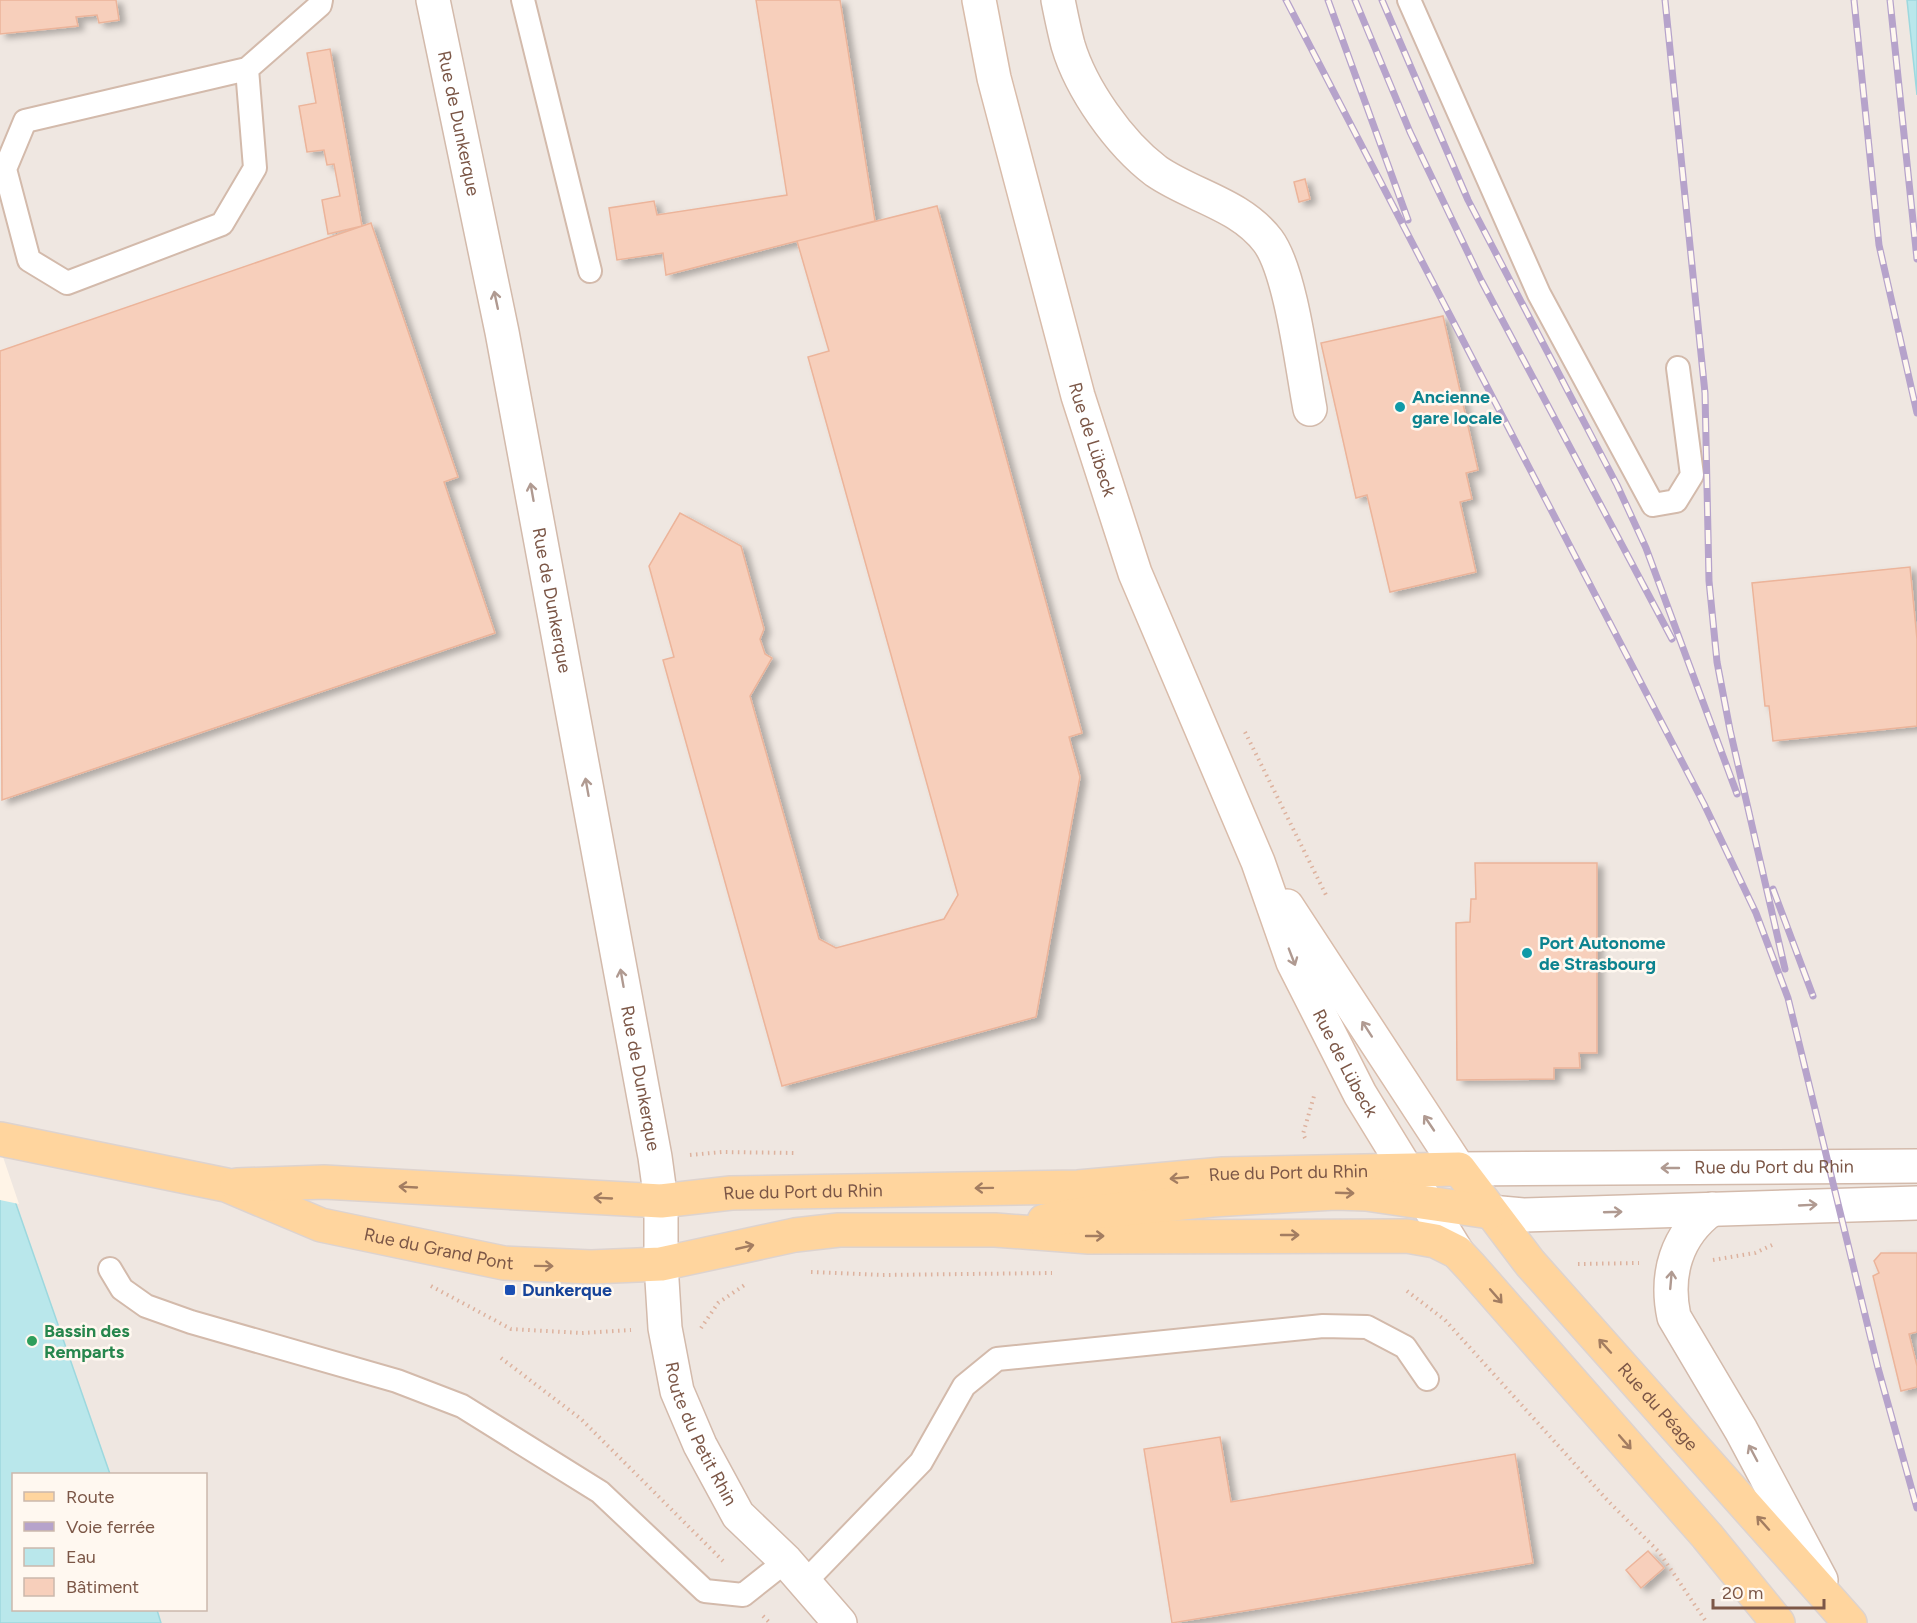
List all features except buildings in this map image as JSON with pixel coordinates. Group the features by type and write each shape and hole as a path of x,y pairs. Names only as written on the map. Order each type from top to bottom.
{"main road":[{"name":"Rue du Grand Pont","path":"0,1139 226,1185 321,1225 504,1263 591,1267 660,1264"},
{"name":"Rue du Port du Rhin","path":"661,1201 762,1191 1078,1186 1223,1174 1459,1169"},
{"name":"Rue de Lübeck","path":"1459,1169 1490,1212"},
{"name":"Rue du Grand Pont","path":"226,1185 324,1182 661,1201"},
{"name":"Rue du Port du Rhin","path":"995,1230 1094,1212 1212,1200 1335,1192 1366,1194 1490,1212"},
{"name":"Rue du Péage","path":"1490,1212 1530,1263 1850,1623"},
{"name":"Rue du Port du Rhin","path":"660,1264 795,1235 839,1230 995,1230 1089,1236 1407,1236 1435,1240 1457,1252"},
{"path":"1457,1252 1707,1536 1778,1623"}],"street":[{"name":"Rue de Dunkerque","path":"433,0 502,332 661,1201"},
{"name":"Rue de Lübeck","path":"979,0 994,78 1078,396 1136,573 1258,862 1293,962 1360,1094 1457,1252"},
{"path":"1058,0 1068,46 1084,82 1104,115 1129,144 1156,171 1242,216 1268,241 1285,280 1310,409"},
{"name":"Rue de Lübeck","path":"1258,862 1459,1169"},
{"name":"Rue du Port du Rhin","path":"1459,1169 1917,1166"},
{"name":"Route du Petit Rhin","path":"661,1201 660,1264 665,1328 677,1391 700,1445 738,1515 795,1572 840,1623"},
{"name":"Rue du Port du Rhin","path":"1490,1212 1523,1215 1917,1203"},
{"name":"Rue du Péage","path":"1712,1209 1689,1230 1674,1261 1670,1289 1674,1317 1741,1430 1830,1598"}],"lane":[{"path":"247,69 255,168 222,224 67,283 29,260 5,169 25,122 247,69 320,5 321,0"},
{"path":"523,0 590,271"},
{"path":"1409,0 1539,294 1653,505 1676,501 1692,476 1678,368"},
{"path":"110,1269 122,1289 146,1306 191,1322 397,1381 462,1406 600,1492 705,1591 743,1595 795,1572 921,1462 964,1386 997,1359 1323,1326 1367,1326 1405,1347 1426,1379"}],"path":[{"path":"1239,721 1328,898"},
{"path":"1567,1263 1638,1263"},
{"path":"700,1336 701,1328 718,1303 749,1282"},
{"path":"1407,1291 1445,1320 1609,1502 1659,1552 1707,1623"},
{"path":"501,1358 581,1419 626,1462 720,1555 743,1595 770,1623"}],"shaded area":[{"name":"Port Autonome de Strasbourg","path":"0,0 1917,0 1917,1623 161,1623 157,1611 207,1611 207,1473 110,1473 0,1158"}],"water":[{"path":"1907,0 1917,0 1917,95"},
{"name":"Bassin des Remparts","path":"0,1158 110,1473 12,1473 12,1611 157,1611 161,1623 0,1623"}],"pier":[{"path":"0,1155 3,1157 19,1204 0,1200"}],"railway":[{"path":"1286,0 1704,804 1756,913 1788,998 1878,1368 1917,1508"},
{"path":"1328,0 1408,220"},
{"path":"1355,0 1410,132 1481,280 1672,639"},
{"path":"1382,0 1468,200 1617,485 1646,548 1737,794"},
{"path":"1665,0 1705,393 1709,581 1717,662 1730,730 1785,969"},
{"path":"1854,0 1879,245 1917,413"},
{"path":"1890,0 1917,259"},
{"path":"1773,889 1813,996"}],"place":[{"name":"Ancienne gare locale","path":"1400,407"},
{"name":"Port Autonome de Strasbourg","path":"1527,953"},
{"name":"Dunkerque","path":"510,1290"},
{"name":"Bassin des Remparts","path":"32,1341"}]}
